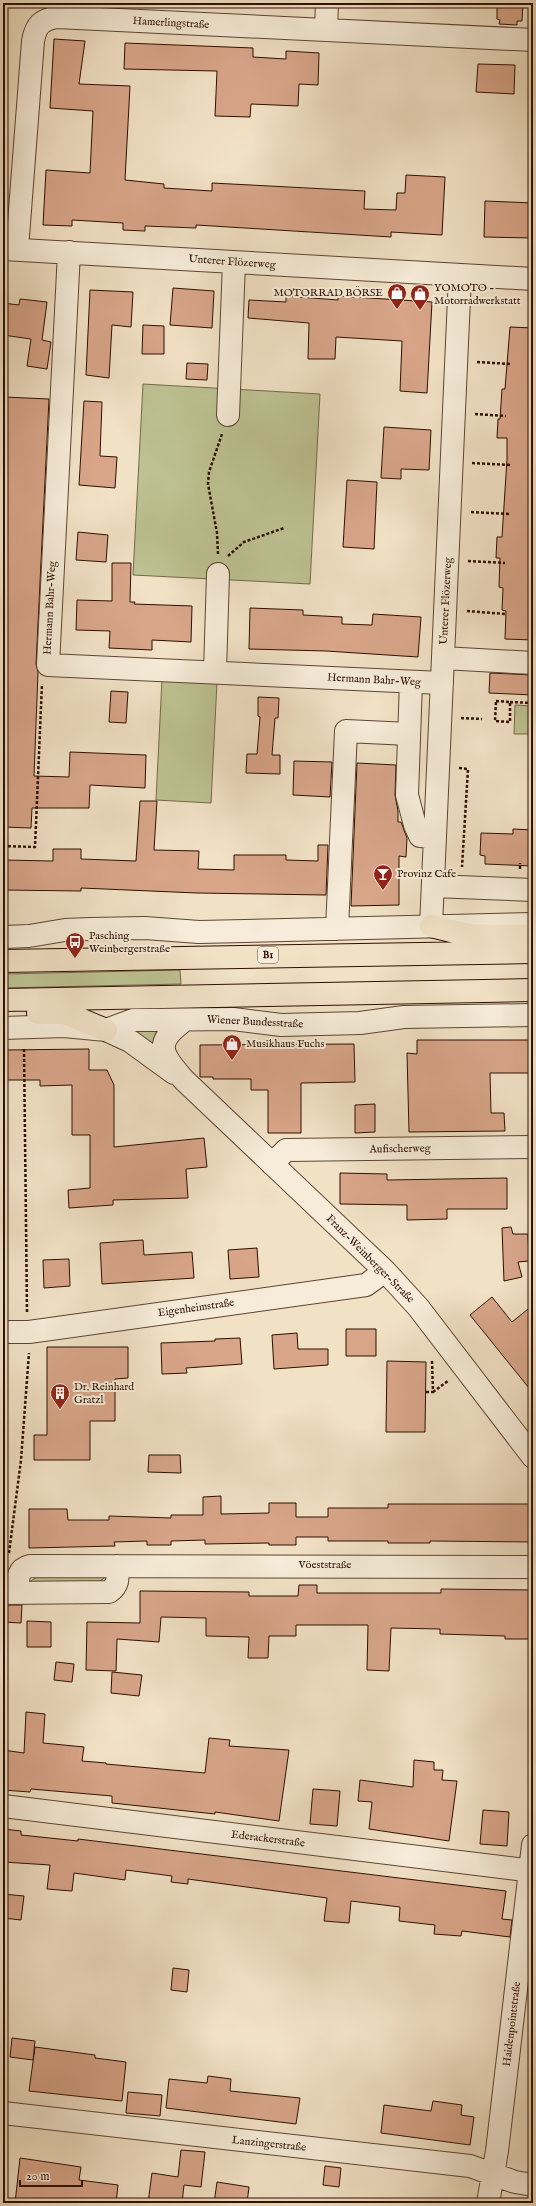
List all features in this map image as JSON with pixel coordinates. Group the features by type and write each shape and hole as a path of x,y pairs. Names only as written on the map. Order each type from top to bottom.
{"main road":[{"path":"431,926 468,935 533,936"},
{"name":"B1","path":"3,961 533,952"},
{"path":"3,1000 533,990"},
{"path":"3,1013 65,1013 106,1030"}],"street":[{"path":"326,3 326,30"},
{"name":"Hamerlingstraße","path":"10,249 33,41 35,28 44,19 56,17 533,40"},
{"name":"Unterer Flözerweg","path":"10,249 533,279"},
{"name":"Hermann Bahr-Weg","path":"69,252 48,665 442,683"},
{"path":"228,415 234,263"},
{"name":"Unterer Flözerweg","path":"431,926 460,276"},
{"path":"215,672 218,570"},
{"path":"443,658 533,663"},
{"path":"411,682 407,795 415,825 420,836 435,836"},
{"path":"337,929 346,731 409,734"},
{"path":"433,886 533,890"},
{"path":"3,937 29,936 65,930 90,929 145,928 199,932 533,924"},
{"name":"Wiener Bundesstraße","path":"3,1028 64,1026 106,1030 134,1020 233,1019 281,1025 360,1023 404,1017 533,1015"},
{"name":"Franz-Weinberger-Straße","path":"185,1020 167,1035 164,1046 169,1063 184,1080 385,1271 418,1307 533,1457"},
{"name":"Franz-Weinberger-Straße","path":"106,1030 130,1041 184,1080"},
{"name":"Aufischerweg","path":"272,1164 286,1150 533,1148"},
{"name":"Eigenheimstraße","path":"3,1332 29,1332 366,1285 385,1271"},
{"name":"Vöeststraße","path":"20,1572 24,1568 30,1566 118,1566 142,1564 533,1566"},
{"path":"20,1572 10,1593 109,1592 116,1587 118,1580 118,1566"},
{"name":"Ederackerstraße","path":"3,1806 532,1871"},
{"name":"Haidenpointstraße","path":"488,2203 493,2175 532,1871 533,1845"},
{"name":"Lanzingerstraße","path":"3,2114 470,2166 515,2182 533,2184"}],"path":[{"path":"475,362 511,364"},
{"path":"473,414 506,416"},
{"path":"218,570 217,533 208,484 209,472 228,415"},
{"path":"464,463 512,465"},
{"path":"469,512 510,514"},
{"path":"218,570 236,548 244,542 284,528"},
{"path":"460,561 505,563"},
{"path":"466,611 506,614"},
{"path":"3,846 35,847 43,675 48,665"},
{"path":"510,702 510,722 495,721 496,701 533,703"},
{"path":"454,718 482,719"},
{"path":"20,1572 9,1556 21,1460 30,1342 24,1046"},
{"path":"432,1357 433,1392"},
{"path":"426,1392 433,1392 450,1379"}],"green space":[{"path":"143,384 320,394 310,584 133,575"},
{"path":"162,679 217,682 211,803 156,800"},
{"path":"515,705 533,706 533,734 514,734"},
{"path":"180,970 181,984 3,988 3,974"},
{"path":"166,1025 157,1051 131,1035 135,1027"},
{"path":"39,1576 107,1576 95,1585 29,1582"}],"building":[{"path":"497,3 523,3 522,21 517,21 517,25 499,24 500,20 497,19"},
{"path":"54,39 85,41 79,84 130,86 125,180 164,184 164,188 212,191 212,183 365,191 364,209 396,210 397,193 405,193 406,175 445,177 442,235 391,232 391,237 196,225 196,228 145,226 145,231 123,230 123,223 72,220 72,226 43,225 46,170 90,173 93,111 50,108"},
{"path":"125,43 253,48 253,57 286,59 286,51 319,53 318,85 299,84 298,106 251,104 250,117 215,116 217,71 124,69"},
{"path":"478,64 515,65 514,94 476,92"},
{"path":"485,201 533,203 533,238 484,237"},
{"path":"173,288 214,291 212,328 170,325"},
{"path":"90,290 133,292 131,327 112,325 109,378 86,375"},
{"path":"286,296 338,300 338,296 432,302 427,393 400,391 402,341 336,337 335,359 308,359 309,323 248,318 249,300 286,302"},
{"path":"20,299 47,302 42,340 51,342 47,369 27,366 31,339 3,335 3,303 19,305"},
{"path":"143,325 164,326 164,354 142,354"},
{"path":"510,327 533,328 533,640 505,639 506,611 502,610 503,588 499,587 500,558 496,558 497,537 502,537 507,459 507,438 497,438 498,419 500,419 502,389 505,389"},
{"path":"187,363 208,364 207,380 186,379"},
{"path":"4,397 49,399 36,664 38,672 34,776 69,777 70,752 146,755 145,788 90,785 89,808 32,808 31,828 3,827"},
{"path":"84,401 102,402 100,456 117,457 115,488 79,485"},
{"path":"384,427 431,430 429,470 401,469 401,479 381,478"},
{"path":"347,480 377,482 374,549 343,547"},
{"path":"78,532 108,535 106,562 76,560"},
{"path":"112,563 131,563 130,602 135,602 134,604 192,606 191,642 152,640 152,650 109,648 110,631 76,630 77,600 112,601"},
{"path":"250,608 303,610 303,615 342,617 342,624 372,625 373,614 421,617 418,657 326,651 249,649"},
{"path":"490,673 533,675 533,695 489,693"},
{"path":"111,691 128,692 126,723 109,722"},
{"path":"258,697 279,698 278,718 275,718 272,755 280,755 280,774 246,773 247,754 257,754 260,717 258,716"},
{"path":"294,761 332,762 330,797 293,795"},
{"path":"357,763 396,765 395,795 398,811 398,822 401,822 407,838 406,857 399,856 399,905 351,906"},
{"path":"140,801 157,801 154,850 199,851 198,869 234,870 234,855 286,855 286,860 318,861 318,845 328,845 326,895 197,893 81,888 81,891 3,890 3,860 53,861 53,849 81,849 81,859 136,861"},
{"path":"513,829 533,830 533,866 485,864 485,856 480,855 481,833 513,834"},
{"path":"417,1040 533,1040 533,1073 490,1073 491,1113 504,1113 505,1131 409,1132 407,1053 417,1054"},
{"path":"354,1044 355,1082 301,1083 301,1133 268,1133 268,1090 251,1090 251,1079 213,1079 213,1077 200,1077 200,1045"},
{"path":"89,1049 89,1070 107,1070 114,1085 114,1147 204,1138 207,1167 186,1169 188,1198 113,1200 113,1205 69,1208 68,1190 90,1188 90,1135 72,1135 72,1085 40,1086 40,1080 3,1080 3,1050"},
{"path":"375,1104 375,1132 355,1133 355,1105"},
{"path":"340,1173 387,1174 387,1180 507,1178 507,1209 447,1209 447,1219 407,1220 407,1205 340,1204"},
{"path":"511,1227 513,1234 528,1234 529,1261 518,1262 522,1277 504,1281 502,1228"},
{"path":"143,1240 144,1255 192,1252 194,1278 102,1284 100,1243"},
{"path":"257,1248 259,1277 230,1279 228,1250"},
{"path":"69,1259 70,1286 44,1288 43,1260"},
{"path":"492,1297 512,1322 533,1305 533,1393 470,1315"},
{"path":"346,1329 376,1329 376,1356 346,1356"},
{"path":"297,1333 298,1349 328,1349 328,1365 274,1369 272,1335"},
{"path":"240,1338 242,1364 186,1368 187,1373 162,1374 161,1343 215,1341 215,1339"},
{"path":"47,1347 128,1347 128,1378 115,1379 115,1421 90,1421 90,1460 34,1460 34,1435 47,1435"},
{"path":"387,1361 426,1362 425,1432 386,1432"},
{"path":"149,1455 180,1455 181,1473 148,1472"},
{"path":"221,1496 221,1514 269,1513 269,1503 296,1503 296,1517 328,1517 328,1508 388,1508 388,1504 533,1504 533,1542 430,1541 430,1543 388,1543 388,1541 328,1541 328,1537 296,1537 296,1545 269,1545 269,1543 205,1544 205,1540 171,1541 171,1545 147,1545 147,1541 114,1542 115,1546 29,1548 29,1509 67,1509 68,1520 109,1520 109,1516 171,1518 171,1515 203,1515 203,1497"},
{"path":"299,1585 317,1585 317,1593 441,1593 441,1589 533,1590 533,1639 505,1639 505,1636 440,1634 440,1629 391,1628 389,1671 367,1670 368,1625 296,1625 296,1636 269,1636 268,1658 248,1658 249,1637 206,1636 206,1618 161,1617 159,1642 117,1639 116,1671 86,1670 87,1622 140,1623 140,1591 249,1592 249,1596 298,1596"},
{"path":"6,1605 22,1605 21,1623 3,1622"},
{"path":"27,1621 51,1622 51,1647 27,1647"},
{"path":"56,1662 74,1664 72,1682 54,1680"},
{"path":"112,1672 142,1675 139,1696 111,1693"},
{"path":"26,1712 45,1714 43,1743 84,1747 82,1761 205,1773 209,1738 230,1740 229,1746 289,1750 279,1821 215,1812 215,1814 112,1803 112,1796 31,1789 30,1792 3,1790 3,1750 24,1753"},
{"path":"414,1760 434,1762 434,1770 443,1770 442,1780 457,1781 449,1841 369,1829 372,1802 358,1801 360,1780 413,1787"},
{"path":"313,1789 340,1791 337,1826 310,1824"},
{"path":"483,1810 509,1812 507,1846 480,1844"},
{"path":"3,1829 21,1831 21,1835 78,1841 78,1839 506,1891 502,1919 512,1920 510,1937 462,1931 461,1936 434,1934 435,1925 399,1921 400,1907 351,1901 349,1923 324,1921 327,1898 188,1879 188,1884 171,1882 172,1876 126,1870 125,1880 74,1873 72,1891 47,1889 50,1865 3,1862"},
{"path":"3,1894 24,1896 21,1920 3,1918"},
{"path":"173,1968 189,1970 187,1992 171,1990"},
{"path":"12,2038 35,2041 33,2060 10,2057"},
{"path":"35,2047 95,2055 95,2058 126,2062 122,2101 29,2091"},
{"path":"208,2076 231,2079 230,2091 300,2098 296,2124 166,2108 169,2079 207,2083"},
{"path":"128,2092 162,2095 160,2116 126,2113"},
{"path":"433,2101 462,2105 461,2115 474,2117 470,2145 381,2133 384,2105 431,2111"},
{"path":"181,2150 205,2152 201,2187 184,2185 182,2203 148,2203 152,2173 178,2177"},
{"path":"20,2158 81,2167 79,2180 118,2185 116,2203 15,2203"},
{"path":"325,2166 341,2168 339,2187 323,2185"},
{"path":"217,2182 249,2187 247,2203 214,2203"}],"place":[{"name":"MOTORRAD BÖRSE","path":"397,310"},
{"name":"YOMOTO - Motorradwerkstatt","path":"420,311"},
{"name":"Provinz Cafe","path":"383,891"},
{"name":"Pasching Weinbergerstraße","path":"75,959"},
{"name":"Musikhaus Fuchs","path":"232,1061"},
{"name":"Dr. Reinhard Gratzl","path":"60,1410"}]}
